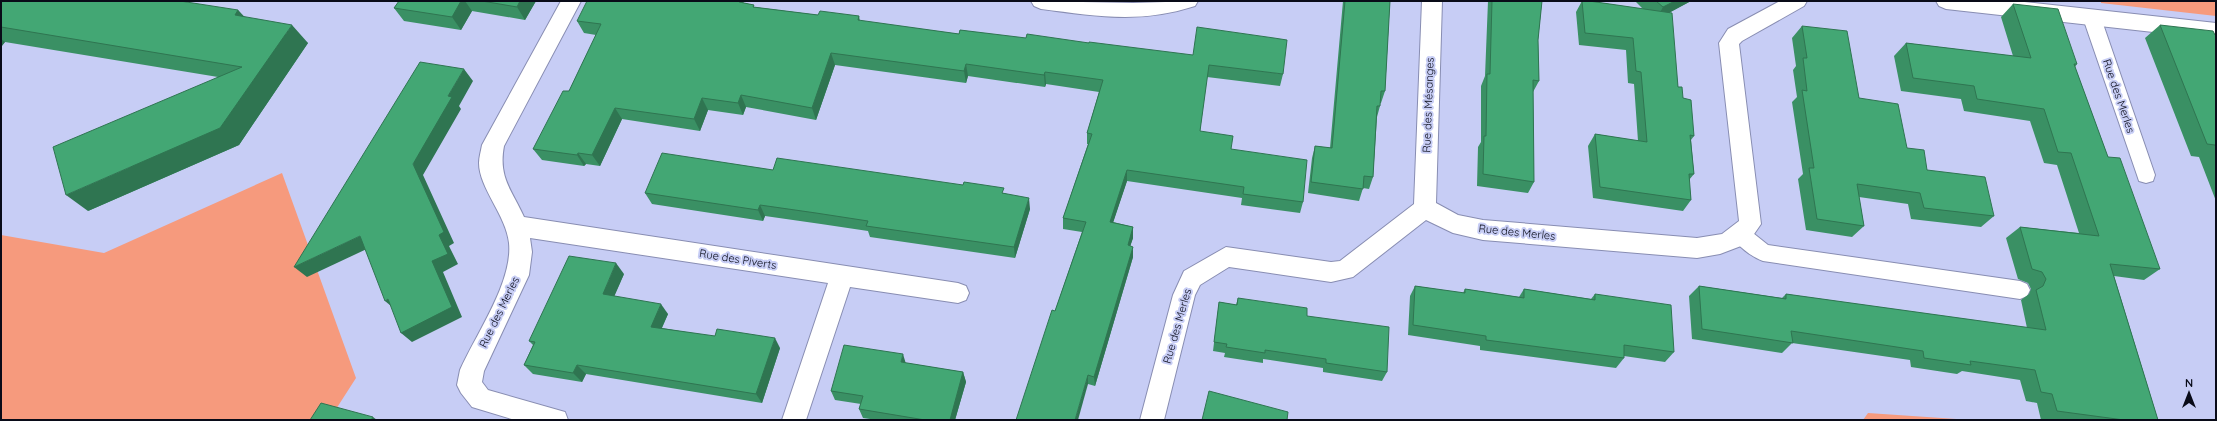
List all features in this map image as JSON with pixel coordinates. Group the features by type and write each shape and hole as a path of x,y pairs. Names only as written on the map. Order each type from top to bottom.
{"street":[{"name":"Rue des Merles","path":"556,420 481,399 469,385 472,370 518,275 522,246 517,226 494,180 490,164 493,145 571,1"},
{"path":"1041,1 1123,11 1166,7 1188,1"},
{"name":"Rue des Mésanges","path":"1425,208 1432,1"},
{"path":"1741,236 1750,224 1729,43 1735,35 1797,1"},
{"path":"1946,1 2216,31"},
{"name":"Rue des Merles","path":"1152,420 1184,295 1192,278 1226,257 1331,272 1345,270 1425,208 1453,223 1499,232 1697,248 1722,245 1741,236"},
{"name":"Rue des Piverts","path":"517,226 958,293"},
{"path":"794,420 842,275"}],"lane":[{"name":"Rue des Merles","path":"2092,18 2146,175"},
{"path":"1741,236 1763,253 2020,290"}],"shaded area":[{"path":"2101,1 2216,1 2216,16 2101,3"},
{"path":"282,173 356,378 329,420 1,420 1,235 104,253"},
{"path":"1868,413 1971,420 1863,420"}],"building":[{"path":"1,1 180,1 238,10 235,15 292,25 220,128 66,195 53,147 242,67 1,27"},
{"path":"399,1 461,1 452,17 394,8"},
{"path":"482,1 520,1 517,7"},
{"path":"587,1 740,1 739,2 754,5 753,7 818,15 820,11 859,16 858,20 959,34 960,30 1026,38 1027,34 1193,55 1197,27 1287,40 1283,74 1209,65 1200,131 1233,136 1231,149 1307,160 1303,202 1243,194 1244,187 1127,170 1110,222 1133,227 1128,245 1133,247 1094,377 1088,375 1075,420 1016,420 1052,310 1055,311 1086,222 1063,218 1092,134 1087,133 1103,80 1045,72 1044,75 966,64 964,71 831,53 812,108 741,95 738,103 702,98 694,119 615,108 592,155 578,153 577,155 533,149 563,91 569,91 601,24 577,21"},
{"path":"1345,1 1390,1 1385,91 1381,91 1380,106 1377,106 1373,177 1364,176 1363,189 1311,182 1315,146 1332,148"},
{"path":"1492,1 1542,1 1538,40 1539,81 1533,80 1534,182 1483,174 1484,136 1486,136 1487,74 1490,74"},
{"path":"1582,1 1672,13 1678,87 1682,87 1683,98 1691,100 1694,136 1690,135 1694,174 1689,174 1691,200 1600,187 1595,134 1647,142 1641,72 1636,71 1633,38 1585,33"},
{"path":"1656,1 1675,1 1663,7"},
{"path":"2013,4 2058,9 2077,64 2074,64 2108,157 2120,158 2160,269 2110,264 2158,420 2124,420 2057,411 2052,394 2041,392 2035,370 1970,361 1971,365 1924,358 1923,351 1791,331 1793,343 1702,329 1699,286 1786,299 1786,294 2046,330 2036,290 2043,286 2046,279 2042,272 2032,269 2020,227 2099,236 2071,153 2058,152 2044,109 1977,99 1974,86 1913,78 1906,43 2031,58"},
{"path":"2160,25 2213,31 2216,35 2216,147 2215,145 2207,144"},
{"path":"1802,26 1847,31 1859,98 1898,104 1907,148 1924,150 1927,170 1985,177 1994,216 1924,208 1920,193 1857,184 1864,226 1817,219 1809,168 1814,168 1802,90 1807,91 1803,58 1807,58"},
{"path":"420,62 464,69 448,96 452,97 413,164 444,232 439,235 448,254 432,261 452,307 401,333 388,299 385,301 360,236 294,267"},
{"path":"662,153 773,170 777,158 963,185 964,182 1004,188 1002,193 1029,198 1014,247 866,226 868,221 816,213 760,205 758,210 645,193"},
{"path":"569,256 616,263 603,294 661,304 651,327 715,336 717,329 775,338 756,394 577,365 573,373 524,365 535,342 529,341"},
{"path":"1415,286 1465,293 1465,289 1524,298 1524,289 1595,300 1595,294 1671,305 1674,352 1624,345 1624,358 1486,340 1486,336 1413,325"},
{"path":"1238,298 1307,308 1307,316 1389,327 1387,372 1326,363 1326,359 1265,350 1265,353 1226,347 1227,344 1214,342 1219,302 1237,305"},
{"path":"844,345 903,354 901,362 963,372 950,420 925,420 859,409 863,396 831,391"},
{"path":"1209,391 1288,412 1287,420 1202,420"},
{"path":"321,403 373,417 371,420 310,420"}]}
